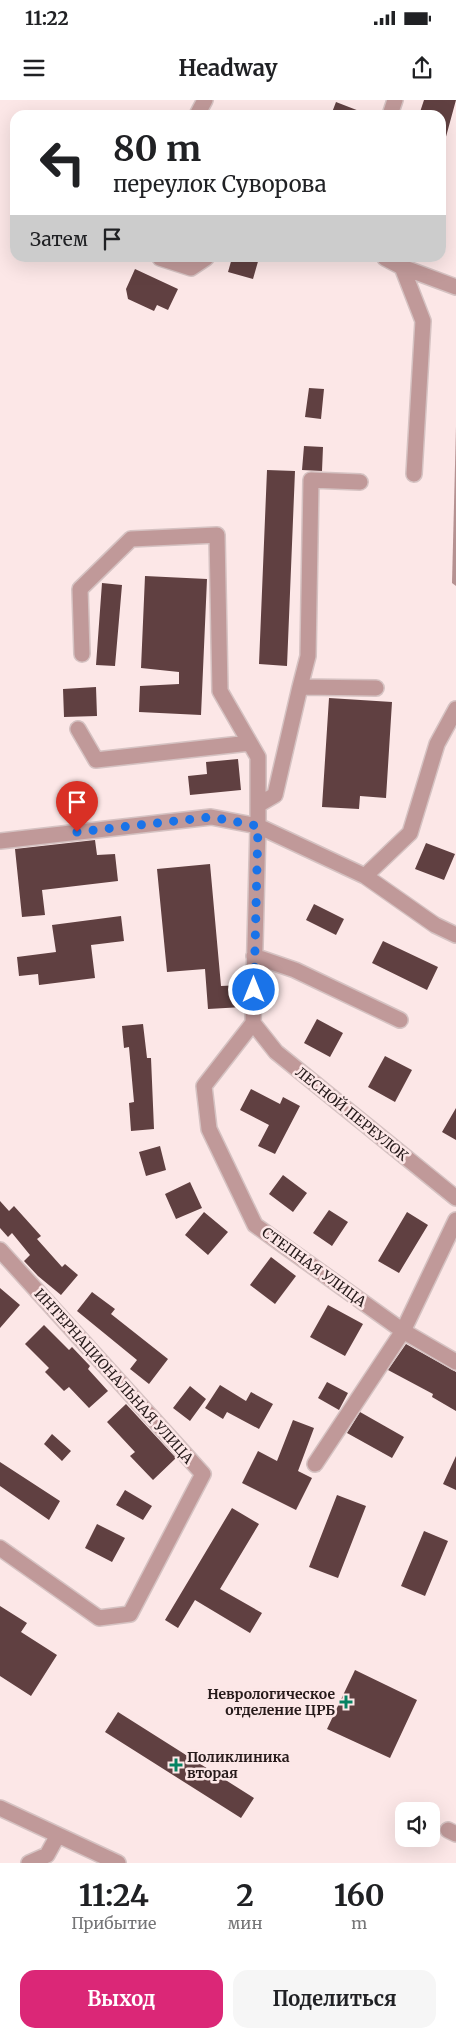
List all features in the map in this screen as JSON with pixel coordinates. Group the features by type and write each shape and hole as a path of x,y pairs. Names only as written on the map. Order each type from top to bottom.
{"street":[{"path":"172,262 191,268 200,262"},
{"path":"393,262 456,287"},
{"path":"402,267 423,321 414,474"},
{"path":"258,805 274,796 308,656 311,480 360,482"},
{"path":"82,654 80,590 131,539 217,536 220,691 258,757 254,1023"},
{"path":"300,687 376,688"},
{"path":"364,876 410,833 437,744 456,709"},
{"path":"78,729 96,760 250,744"},
{"path":"0,841 211,817 258,826 364,876 435,925 456,935"},
{"path":"254,956 295,970 400,1020"},
{"name":"ЛЕСНОЙ ПЕРЕУЛОК","path":"254,1023 276,1052 456,1198"},
{"name":"СТЕПНАЯ УЛИЦА","path":"254,1023 204,1086 209,1129 255,1225 403,1331 456,1362"},
{"path":"315,1464 403,1331 456,1220"},
{"name":"ИНТЕРНАЦИОНАЛЬНАЯ УЛИЦА","path":"0,1250 203,1474 130,1614 99,1618 0,1548"},
{"path":"0,1808 118,1863"},
{"path":"29,1863 47,1855 58,1835"}],"shaded area":[{"path":"456,426 456,586 452,583"}],"building":[{"path":"424,100 456,100 446,137 446,110 421,110"},
{"path":"336,102 357,110 333,110"},
{"path":"231,262 258,262 253,279 228,272"},
{"path":"135,269 178,289 168,310 157,305 154,311 128,299 126,289"},
{"path":"309,388 324,389 321,419 305,417"},
{"path":"304,446 323,447 322,471 302,470"},
{"path":"267,470 295,471 287,666 259,664"},
{"path":"145,576 207,579 201,715 139,712 140,686 179,684 179,672 141,668"},
{"path":"102,583 122,585 115,666 96,665"},
{"path":"96,687 97,716 64,717 63,689"},
{"path":"329,698 392,702 386,798 360,796 359,809 322,807"},
{"path":"238,759 241,790 190,795 188,776 207,774 206,762"},
{"path":"95,840 97,855 115,854 118,881 42,890 45,915 22,917 15,849"},
{"path":"426,843 455,854 444,880 415,869"},
{"path":"210,864 221,986 242,985 243,1007 208,1009 205,969 167,972 157,869"},
{"path":"314,904 344,919 336,935 306,920"},
{"path":"121,916 124,941 91,945 95,978 39,985 38,974 19,976 17,957 56,952 52,925"},
{"path":"383,941 438,967 427,990 372,963"},
{"path":"317,1019 343,1033 330,1057 304,1043"},
{"path":"143,1024 147,1058 151,1058 154,1129 131,1131 129,1103 134,1102 129,1047 124,1048 122,1026"},
{"path":"385,1056 412,1070 395,1102 368,1087"},
{"path":"251,1089 280,1104 283,1097 300,1106 275,1154 258,1146 269,1125 240,1110"},
{"path":"456,1108 456,1140 442,1132"},
{"path":"160,1146 166,1170 146,1176 139,1152"},
{"path":"283,1175 307,1193 293,1212 269,1194"},
{"path":"190,1182 202,1208 176,1219 165,1194"},
{"path":"0,1201 9,1211 14,1206 41,1236 37,1239 62,1267 65,1264 78,1275 61,1295 38,1276 24,1261 30,1255 12,1233 8,1237 0,1228"},
{"path":"329,1210 348,1222 332,1246 313,1233"},
{"path":"204,1212 228,1232 208,1255 185,1235"},
{"path":"407,1212 428,1225 399,1273 378,1261"},
{"path":"271,1257 296,1276 275,1304 250,1285"},
{"path":"0,1288 20,1305 0,1328"},
{"path":"92,1292 115,1309 111,1314 168,1359 149,1384 130,1369 137,1360 77,1311"},
{"path":"328,1305 363,1324 345,1356 310,1337"},
{"path":"44,1325 69,1350 72,1347 90,1366 88,1369 108,1391 89,1408 69,1387 64,1391 45,1372 49,1368 25,1344"},
{"path":"406,1344 456,1372 456,1411 432,1397 433,1394 388,1370"},
{"path":"327,1382 348,1393 339,1410 318,1398"},
{"path":"220,1385 246,1401 251,1392 273,1404 259,1429 227,1412 223,1419 205,1408"},
{"path":"190,1386 206,1399 190,1421 173,1408"},
{"path":"126,1404 176,1458 153,1480 130,1456 135,1452 107,1422"},
{"path":"360,1412 404,1437 392,1458 347,1433"},
{"path":"293,1420 314,1428 298,1471 312,1478 296,1510 242,1483 258,1451 277,1461"},
{"path":"52,1434 71,1451 62,1461 44,1444"},
{"path":"456,1456 456,1490 443,1484"},
{"path":"0,1462 60,1501 49,1520 0,1486"},
{"path":"125,1490 152,1506 143,1520 116,1505"},
{"path":"337,1495 366,1506 338,1578 309,1567"},
{"path":"232,1508 259,1524 220,1589 262,1613 250,1633 195,1600 178,1628 165,1620"},
{"path":"97,1524 125,1538 112,1562 85,1548"},
{"path":"424,1531 448,1541 425,1596 401,1586"},
{"path":"0,1606 27,1623 21,1632 57,1655 31,1696 0,1676"},
{"path":"355,1670 417,1700 390,1758 327,1729"},
{"path":"118,1712 254,1798 241,1818 105,1732"}],"place":[{"name":"Неврологическое отделение ЦРБ","path":"346,1702"},
{"name":"Поликлиника вторая","path":"176,1765"}],"route":[{"path":"77,832 211,817 258,826 254,990"}]}
